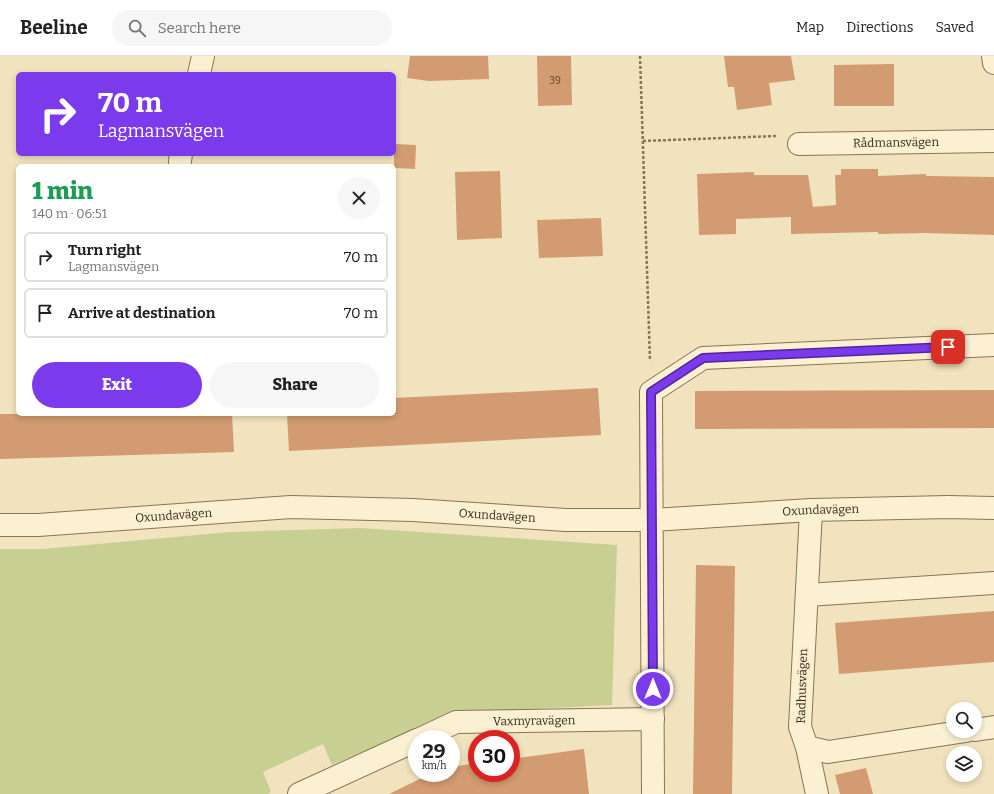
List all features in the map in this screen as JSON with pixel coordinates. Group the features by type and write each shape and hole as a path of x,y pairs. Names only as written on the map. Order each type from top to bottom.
{"street":[{"path":"199,72 203,56"},
{"path":"993,56 994,63"},
{"name":"Rådmansvägen","path":"799,144 994,141"},
{"path":"653,794 653,520 651,392 703,358 994,345"},
{"name":"Oxundavägen","path":"0,525 38,524 291,507 413,510 566,520 653,520 811,510 948,506 994,508"},
{"name":"Radhusvägen","path":"811,510 800,727 807,747 818,794"},
{"path":"807,596 994,583"},
{"name":"Vaxmyravägen","path":"439,730 456,722 653,719"},
{"path":"982,729 994,727"},
{"path":"807,747 828,752 946,734"},
{"name":"Vaxmyravägen","path":"300,794 408,745"}],"path":[{"path":"640,56 651,392"},
{"path":"643,141 784,136 799,144"}],"green space":[{"path":"359,528 617,545 612,705 453,713 413,730 408,730 408,732 332,765 323,744 263,772 271,792 268,794 0,794 0,549 43,549 230,532"}],"building":[{"path":"410,56 488,56 489,79 429,81 407,78"},
{"path":"537,56 571,56 572,105 538,106"},
{"path":"724,56 791,56 795,80 769,83 772,105 737,110 734,87 728,87"},
{"path":"894,64 894,106 834,106 834,65"},
{"path":"396,144 416,145 415,169 396,168 396,164 394,164"},
{"path":"841,169 878,169 878,176 926,174 926,176 994,177 994,235 925,233 878,234 878,232 791,234 791,217 736,219 736,234 699,235 697,174 754,172 754,175 808,175 813,207 836,205 835,175 841,175"},
{"path":"500,171 502,238 457,240 455,172"},
{"path":"601,218 603,256 539,258 537,220"},
{"path":"598,388 601,435 289,451 287,416 396,416 396,398"},
{"path":"994,390 994,428 695,429 695,391"},
{"path":"0,414 16,414 16,416 232,416 234,452 0,459"},
{"path":"696,565 735,566 732,794 693,794"},
{"path":"994,611 994,662 839,674 835,623"},
{"path":"584,749 589,794 389,794 414,782 460,782 460,766 468,764 468,782 520,782 520,758"},
{"path":"866,768 873,794 840,794 835,775"}],"route":[{"path":"653,689 653,508 651,392 703,358 948,347"}]}
